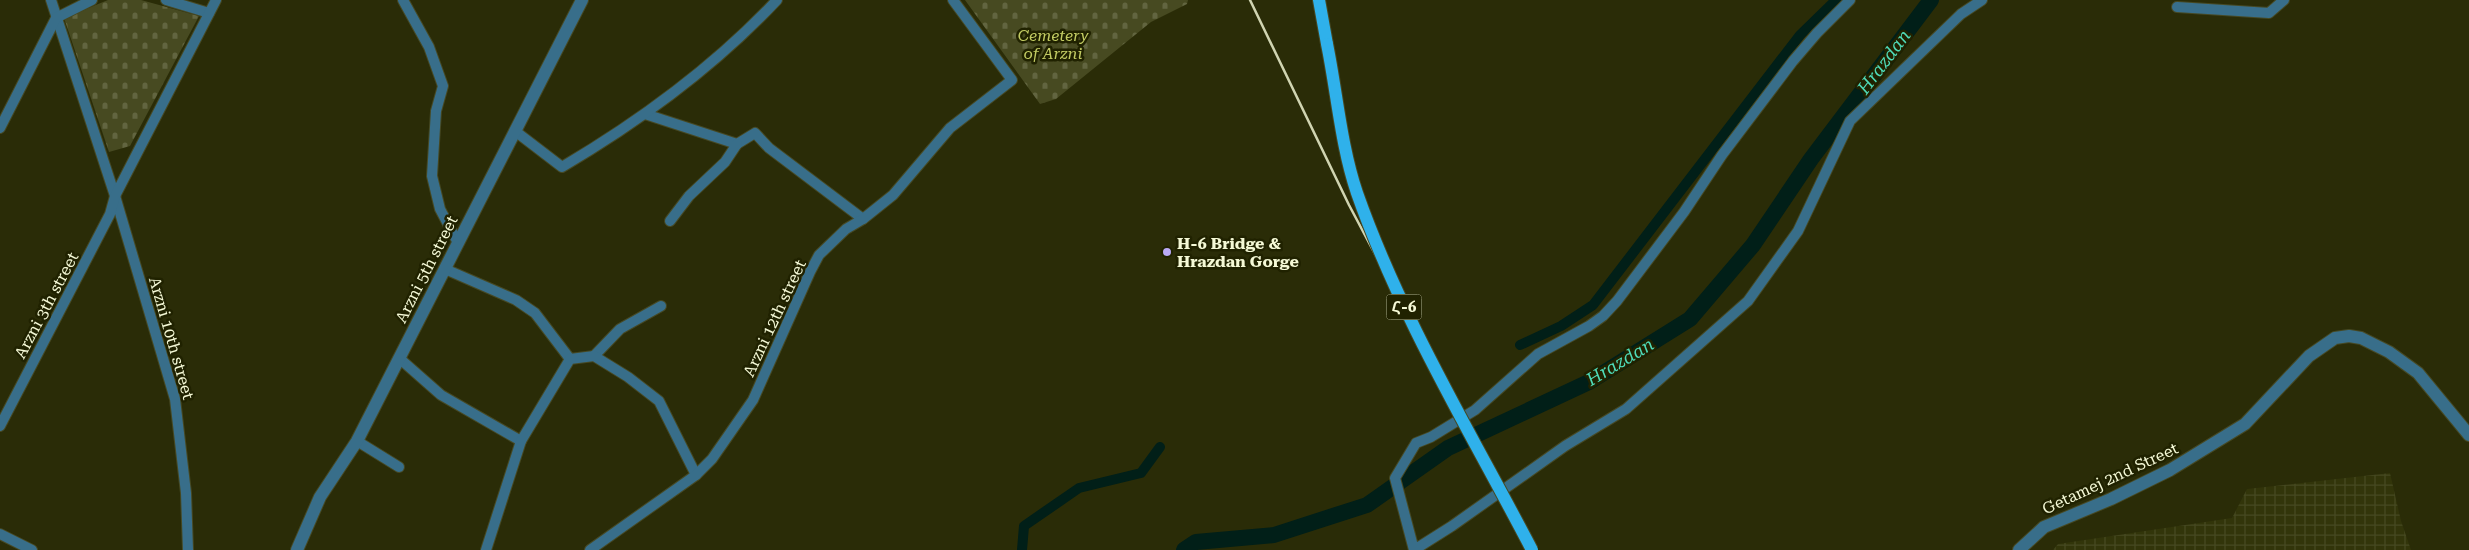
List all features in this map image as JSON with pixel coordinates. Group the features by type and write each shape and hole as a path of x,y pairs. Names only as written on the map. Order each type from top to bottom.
{"main road":[{"name":"Հ-6","path":"1319,0 1348,156 1357,192 1374,236 1402,304 1532,550"}],"street":[{"name":"Arzni 10th street","path":"51,0 115,196 175,398 186,492 188,550"},
{"path":"0,128 56,18 92,0"},
{"path":"166,0 209,13"},
{"name":"Arzni 3th street","path":"0,426 110,214 115,196 216,0"},
{"path":"403,0 429,46 443,86 436,111 432,176 440,209 458,243"},
{"name":"Arzni 5th street","path":"297,550 320,497 357,441 582,0"},
{"path":"515,131 562,167 645,114 750,28 777,0"},
{"name":"Arzni 12th street","path":"590,550 696,475 712,460 753,400 819,255 846,229 863,219 893,195 950,128 1012,80 953,0"},
{"path":"1850,0 1817,33 1793,61 1722,155 1684,212 1612,306 1590,326 1538,354 1476,410 1431,437 1416,443 1395,478 1414,550 1565,446 1626,409 1748,301 1798,231 1850,122 1961,14 1982,0"},
{"path":"2177,7 2269,13 2284,0"},
{"path":"645,114 737,144"},
{"path":"670,221 689,196 725,162 737,144 755,133 769,148 863,219"},
{"path":"445,269 516,300 535,313 570,359"},
{"path":"570,359 594,356 620,329 661,306"},
{"name":"Getamej 2nd Street","path":"2019,550 2044,527 2112,499 2170,470 2245,424 2309,356 2335,338 2348,336 2361,338 2390,352 2418,374 2469,435"},
{"path":"594,356 659,401 696,475"},
{"path":"399,358 441,395 521,441"},
{"path":"486,550 521,441 570,359"},
{"path":"357,441 399,467"},
{"path":"0,534 32,550"}],"shaded area":[{"path":"2390,473 2401,521 2411,550 2053,550 2058,544 2232,518 2247,489"}],"green space":[{"path":"108,0 141,0 199,16 130,146 109,152 64,18"},
{"name":"Cemetery of Arzni","path":"965,0 1188,0 1187,4 1151,22 1056,99 1040,104"}],"waterway":[{"path":"1520,345 1561,326 1593,305 1800,35 1836,0"},
{"name":"Hrazdan","path":"1184,550 1196,542 1274,535 1367,505 1448,448 1589,382 1690,319 1753,245 1811,159 1931,0"},
{"path":"1022,550 1024,526 1079,488 1141,473 1160,447"}],"railway":[{"path":"1250,0 1349,205 1532,550"}],"place":[{"name":"H-6 Bridge & Hrazdan Gorge","path":"1167,252"}]}
